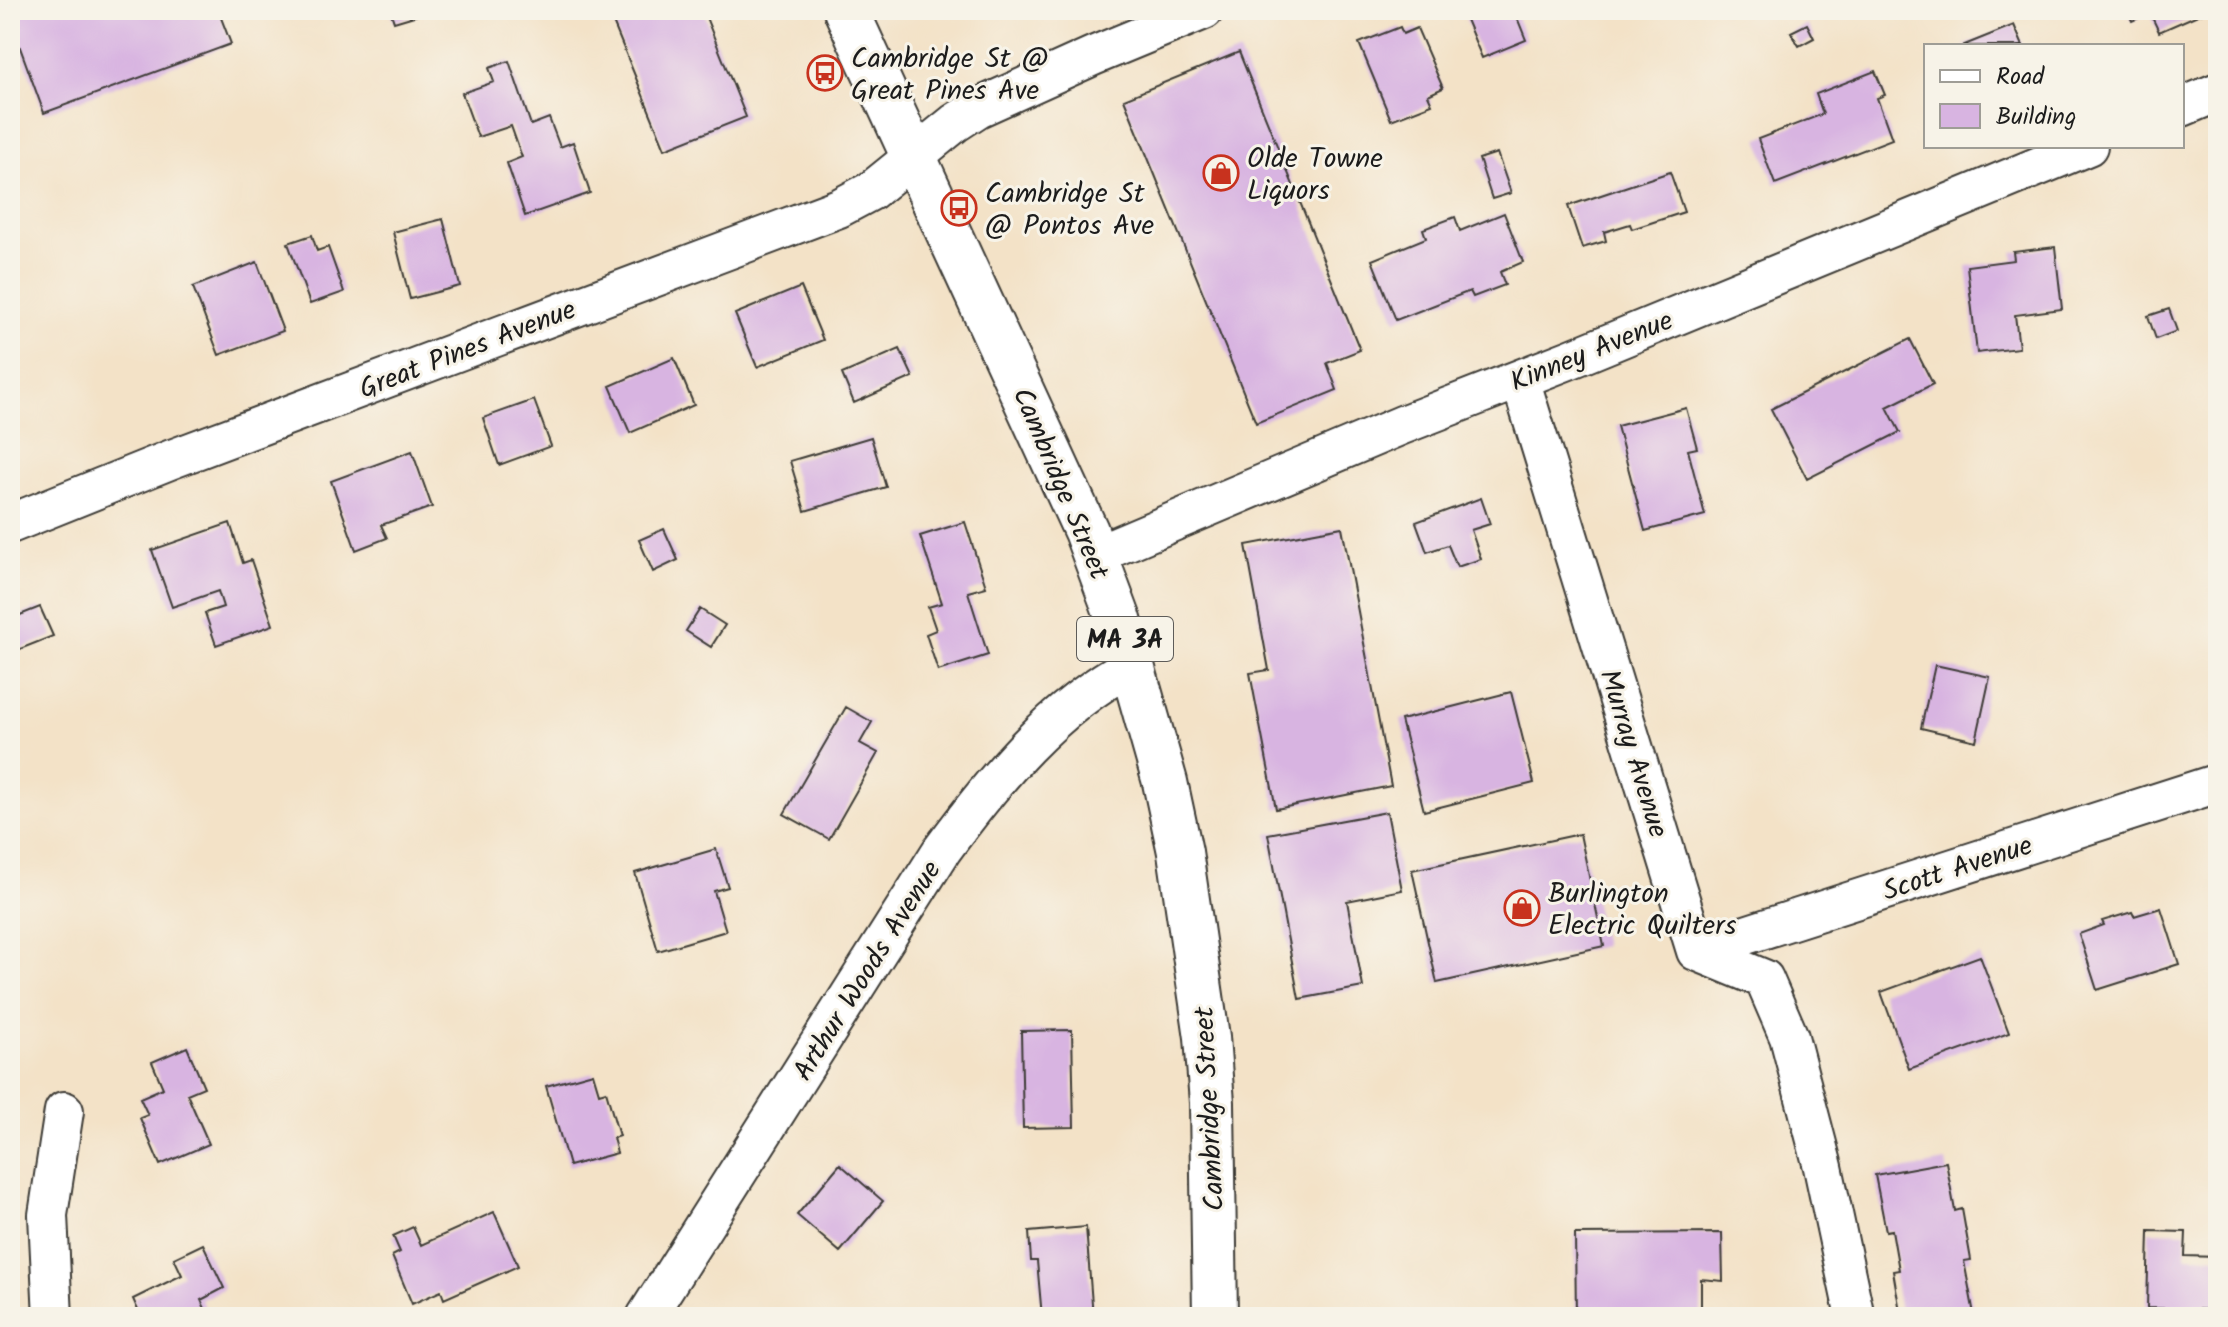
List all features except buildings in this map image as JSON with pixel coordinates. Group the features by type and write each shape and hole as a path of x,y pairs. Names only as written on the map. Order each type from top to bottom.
{"main road":[{"name":"Cambridge Street","path":"846,10 1057,467 1095,555 1132,665 1165,782 1180,852 1204,1006 1212,1103 1215,1317"}],"street":[{"name":"Great Pines Avenue","path":"10,524 186,454 839,208 871,191 955,123 986,104 1204,10"},
{"path":"2184,106 2218,92"},
{"name":"Kinney Avenue","path":"1095,555 1402,425 2083,148"},
{"name":"Murray Avenue","path":"1520,379 1696,951"},
{"name":"Arthur Woods Avenue","path":"646,1317 942,850 968,815 1026,745 1070,704 1132,665"},
{"name":"Scott Avenue","path":"1696,951 2218,783"},
{"path":"1696,951 1764,979 1789,1037 1823,1167 1855,1317"},
{"path":"53,1317 48,1215 64,1111"}],"place":[{"name":"Cambridge St @ Great Pines Ave","path":"825,73"},
{"name":"Olde Towne Liquors","path":"1221,173"},
{"name":"Cambridge St @ Pontos Ave","path":"959,208"},
{"name":"Burlington Electric Quilters","path":"1522,908"}]}
